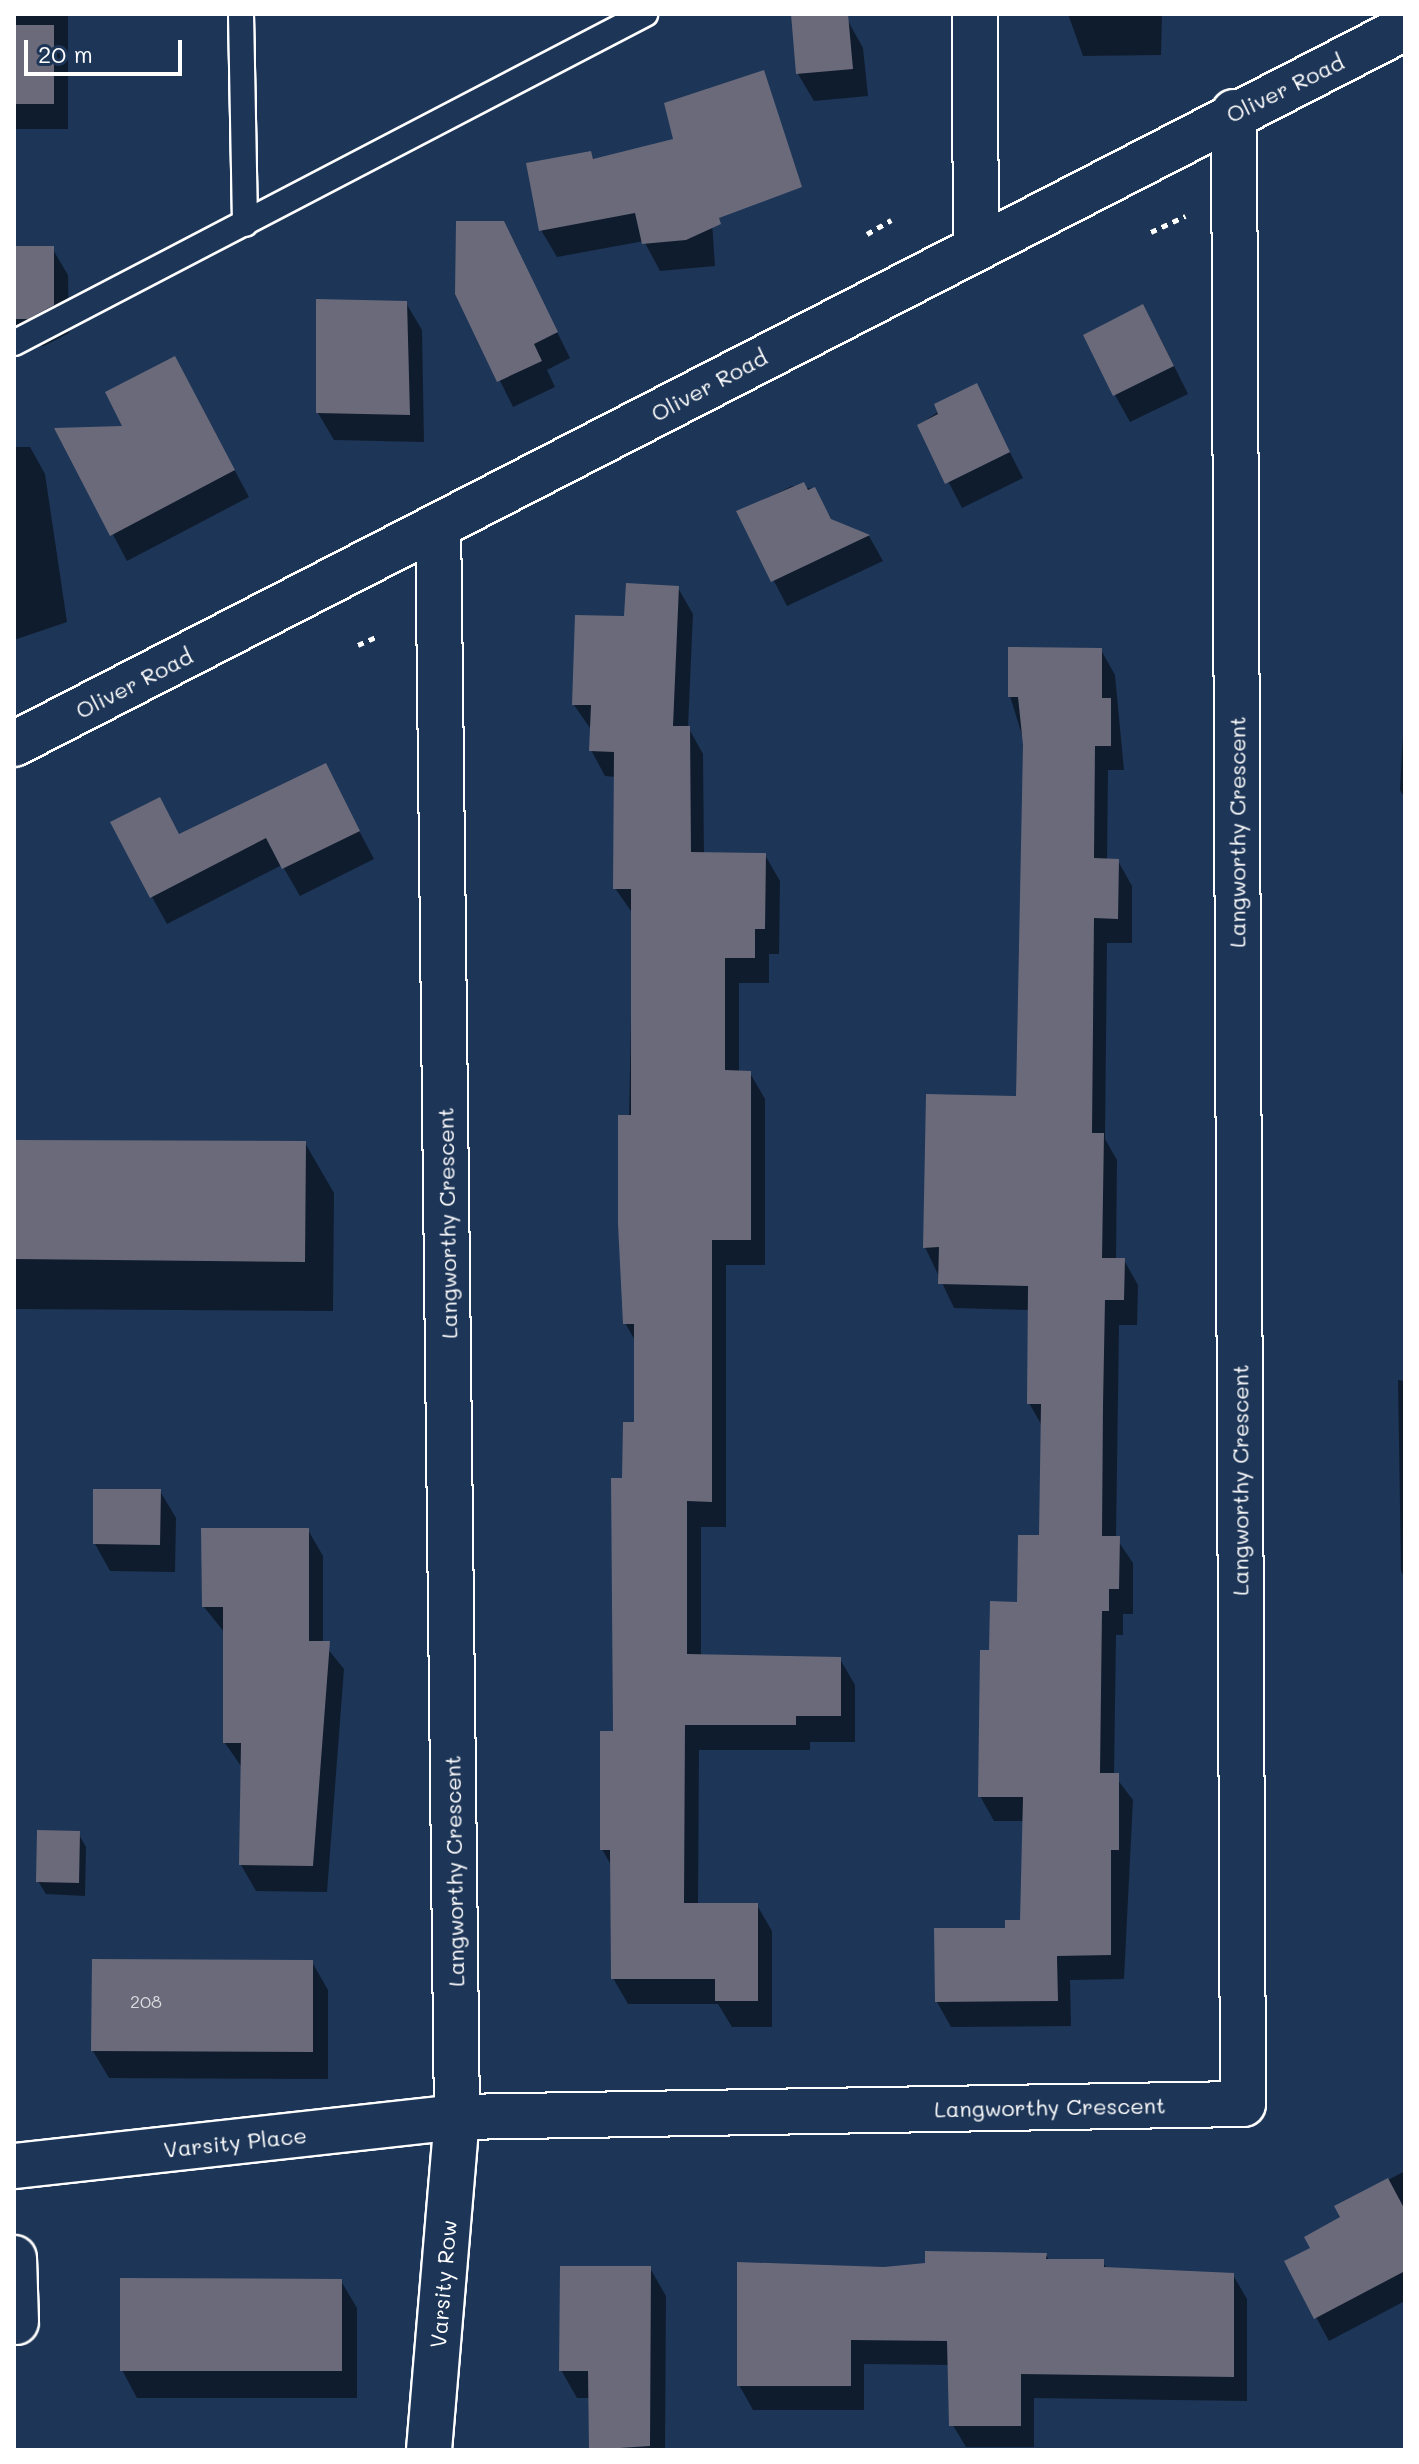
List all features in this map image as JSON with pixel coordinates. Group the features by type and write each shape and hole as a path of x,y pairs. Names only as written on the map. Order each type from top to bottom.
{"street":[{"path":"975,14 976,246"},
{"name":"Oliver Road","path":"14,744 1234,112 1405,28"},
{"name":"Langworthy Crescent","path":"438,527 457,2117 1243,2104 1234,112"},
{"name":"Varsity Place","path":"14,2166 457,2117"},
{"name":"Varsity Row","path":"429,2450 457,2117"},
{"path":"14,2258 16,2322"}],"lane":[{"path":"241,14 245,224"},
{"path":"14,343 645,14"}],"path":[{"path":"1151,232 1185,216"},
{"path":"867,234 891,220"},
{"path":"358,645 378,636"}],"building":[{"path":"791,14 848,14 853,69 796,74"},
{"path":"14,25 54,25 54,104 14,104"},
{"path":"764,70 802,187 719,218 721,224 686,240 642,244 635,213 539,231 526,163 591,151 593,159 673,139 664,103"},
{"path":"456,221 504,221 558,332 534,344 542,361 497,382 455,294"},
{"path":"14,246 54,246 54,305 28,319 14,319"},
{"path":"316,299 407,301 410,415 316,413"},
{"path":"1143,304 1174,366 1113,396 1083,335"},
{"path":"175,356 235,470 110,536 54,428 122,426 105,392"},
{"path":"977,383 1010,452 945,484 917,425 938,414 934,404"},
{"path":"804,482 808,490 815,487 831,519 870,535 771,582 736,511"},
{"path":"626,583 679,586 673,726 690,726 691,852 766,853 765,929 755,929 755,958 725,958 725,1070 751,1071 751,1240 712,1240 712,1502 687,1501 687,1654 841,1657 841,1716 796,1716 796,1725 685,1725 684,1903 758,1903 758,2001 715,2001 715,1979 611,1979 610,1850 600,1850 600,1731 613,1731 611,1478 622,1478 623,1422 634,1422 634,1324 623,1324 618,1224 618,1115 631,1115 631,889 613,889 614,752 589,751 591,705 572,705 575,615 624,616"},
{"path":"1008,647 1102,648 1102,698 1111,698 1111,746 1095,746 1094,858 1119,859 1118,919 1094,918 1092,1133 1104,1133 1102,1258 1125,1258 1124,1300 1105,1300 1103,1405 1102,1536 1120,1536 1119,1589 1109,1589 1109,1611 1102,1611 1100,1773 1119,1773 1119,1850 1111,1850 1111,1955 1057,1956 1058,2001 935,2002 934,1928 1005,1928 1005,1920 1020,1920 1023,1797 978,1797 980,1650 989,1650 990,1601 1017,1602 1018,1535 1039,1535 1041,1404 1027,1404 1028,1286 938,1284 939,1247 923,1248 926,1094 1016,1096 1023,745 1018,697 1008,697"},
{"path":"326,763 360,831 282,869 266,838 150,898 110,822 160,797 179,834"},
{"path":"14,1140 306,1141 305,1262 14,1259"},
{"path":"93,1489 161,1489 160,1545 93,1544"},
{"path":"201,1528 309,1528 309,1641 330,1641 313,1866 239,1865 241,1743 223,1743 223,1607 202,1607"},
{"path":"37,1830 80,1831 79,1883 36,1882"},
{"path":"92,1959 313,1960 313,2052 91,2051"},
{"path":"1388,2178 1405,2210 1405,2271 1314,2319 1284,2261 1310,2248 1304,2237 1340,2217 1334,2206"},
{"path":"925,2251 1047,2253 1046,2259 1104,2259 1104,2267 1234,2273 1234,2377 1021,2374 1021,2426 949,2426 947,2341 851,2340 851,2386 737,2386 737,2262 884,2267 925,2263"},
{"path":"560,2266 651,2266 650,2446 589,2450 588,2371 559,2371"},
{"path":"120,2278 342,2279 342,2371 120,2371"}]}
